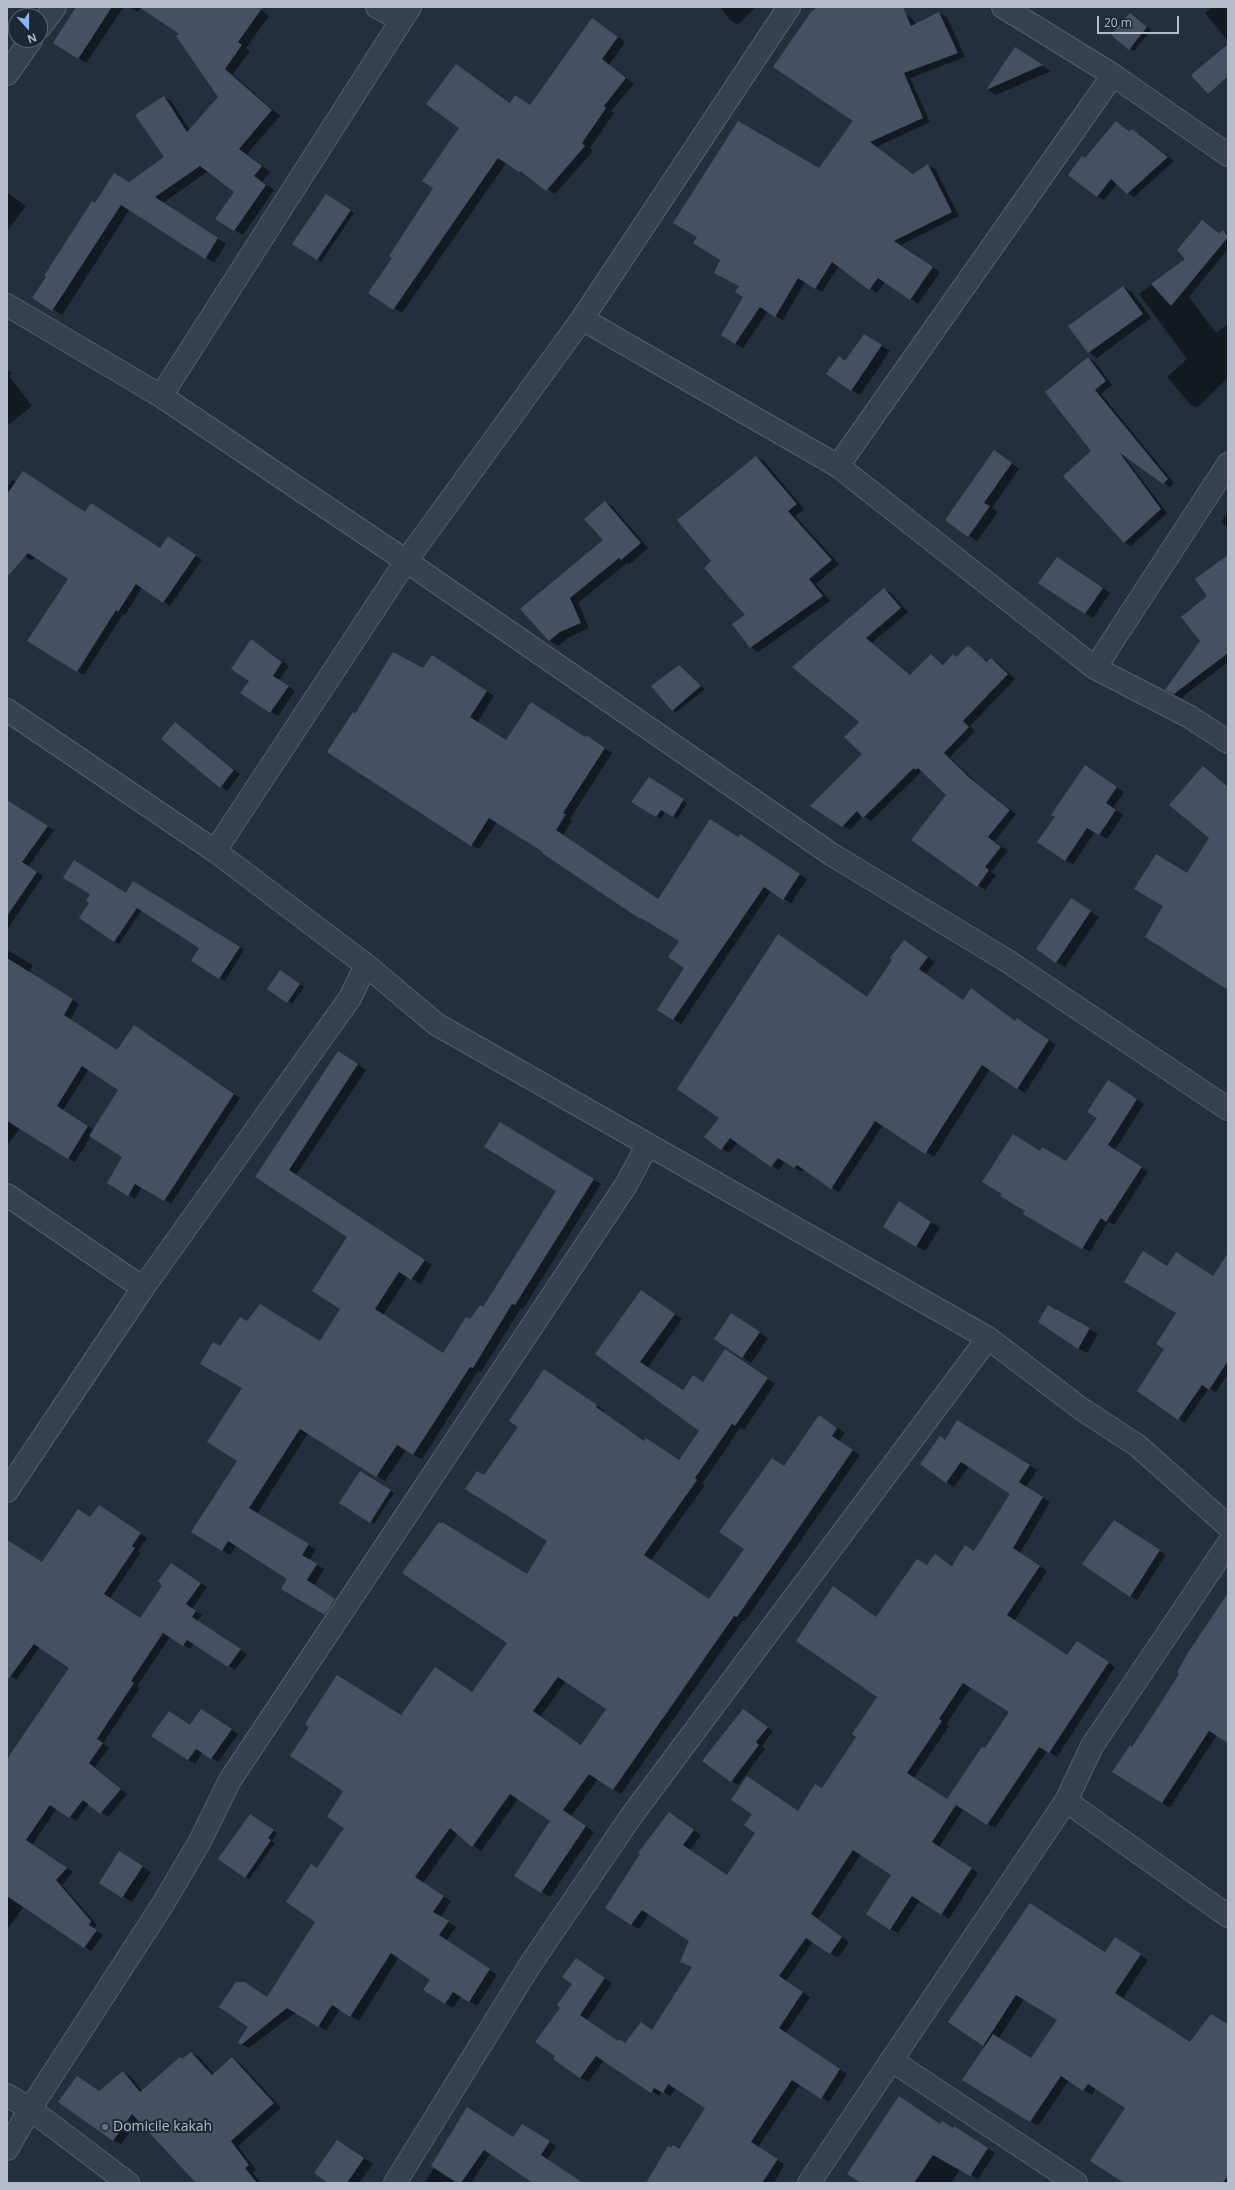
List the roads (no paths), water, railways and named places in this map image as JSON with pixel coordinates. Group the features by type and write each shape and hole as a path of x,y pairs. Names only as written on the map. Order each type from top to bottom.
{"street":[{"path":"48,16 55,7"},
{"path":"161,396 405,14 377,7"},
{"path":"216,851 406,561 582,319 789,7"},
{"path":"1003,7 1113,75 1228,155"},
{"path":"7,74 25,48"},
{"path":"838,466 1113,75"},
{"path":"7,306 161,396 406,561 832,854 1009,962 1228,1109"},
{"path":"582,319 838,466 1095,668 1190,717 1228,742"},
{"path":"1095,668 1228,464"},
{"path":"7,710 216,851 366,965 436,1024 647,1146 988,1338 1080,1408 1138,1446 1228,1526"},
{"path":"7,1491 143,1288 350,998 366,965"},
{"path":"7,2149 30,2110 163,1904 200,1841 230,1780 626,1185 647,1146"},
{"path":"7,1195 143,1288"},
{"path":"395,2183 530,1965 632,1815 988,1338"},
{"path":"809,2183 1066,1801 1092,1746 1228,1544"},
{"path":"1066,1801 1228,1916"},
{"path":"891,2060 1076,2183"},
{"path":"7,2095 30,2110 128,2183"}],"place":[{"name":"Domicile kakah","path":"105,2127"}]}
